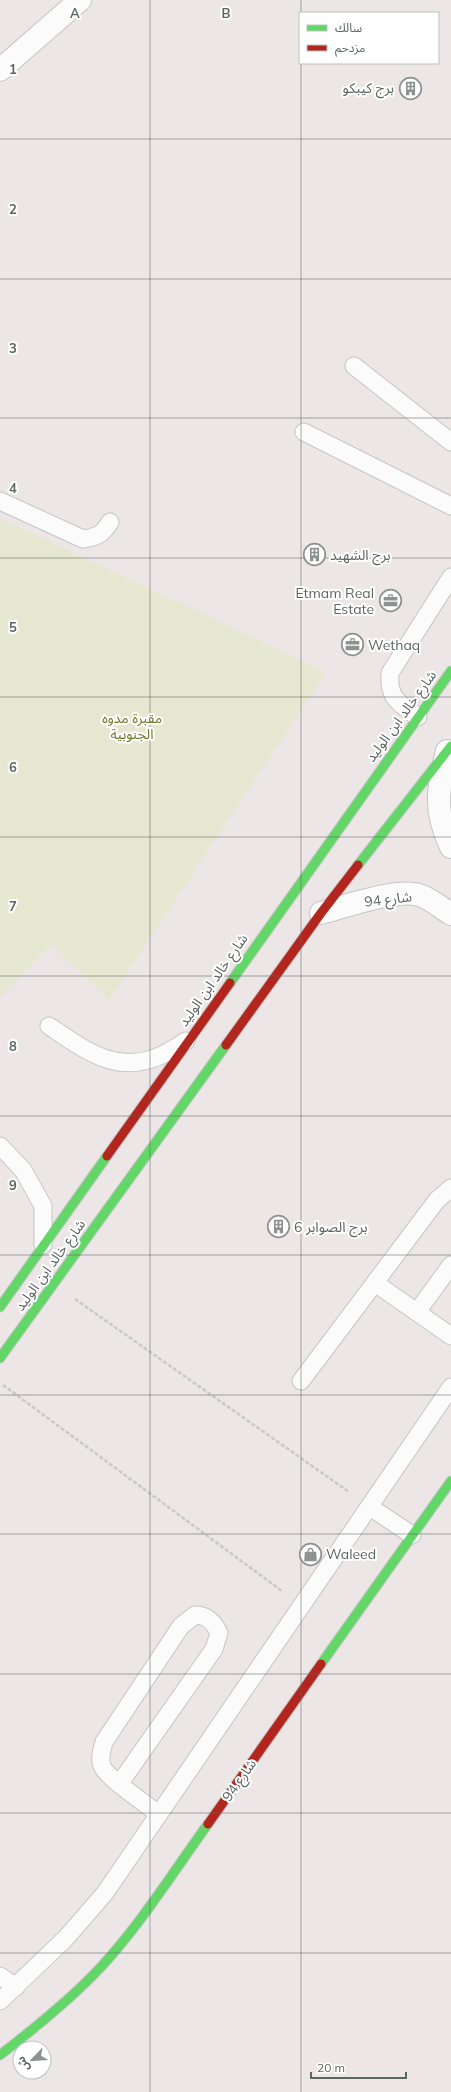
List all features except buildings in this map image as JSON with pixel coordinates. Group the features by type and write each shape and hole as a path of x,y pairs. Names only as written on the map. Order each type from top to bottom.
{"main road":[{"name":"شارع خالد ابن الوليد","path":"0,1307 451,671"},
{"name":"شارع خالد ابن الوليد","path":"0,1358 321,913 449,748"},
{"name":"شارع 94","path":"0,2055 52,2015 102,1966 141,1918 451,1481"}],"street":[{"path":"0,70 80,0"},
{"path":"449,748 437,792 439,810 451,847"},
{"name":"شارع 94","path":"321,913 374,898 399,895 418,895 451,914"}],"lane":[{"path":"354,366 451,442"},
{"path":"304,432 451,506"},
{"path":"0,501 83,539 96,537 104,531 110,522"},
{"path":"418,717 397,701 389,686 390,673 451,577"},
{"path":"49,1026 85,1050 111,1062 132,1063 161,1056 188,1040"},
{"path":"0,1146 22,1170 44,1206 43,1245"},
{"path":"301,1381 437,1200 451,1188"},
{"path":"417,1312 451,1265"},
{"path":"374,1283 451,1336"},
{"path":"0,2001 66,1938 105,1894 451,1387"},
{"path":"370,1507 412,1535"},
{"path":"120,1783 214,1649 219,1633 214,1624 203,1615 195,1615 181,1626 104,1742 100,1758 103,1767 120,1783 159,1814"},
{"path":"0,1976 16,1987"}],"path":[{"path":"54,1283 370,1507"},
{"path":"7,1388 302,1605"}],"green space":[{"name":"مقبرة مدوه الجنوبية","path":"0,518 326,672 109,1000 51,944 0,997"}],"traffic: fast":[{"path":"230,983 451,671"},
{"path":"358,865 451,746"},
{"path":"0,1358 226,1045"},
{"path":"0,1307 107,1156"},
{"path":"321,1664 451,1481"},
{"path":"0,2055 52,2013 100,1968 143,1916 208,1824"}],"traffic: jam":[{"path":"226,1045 321,913 358,865"},
{"path":"107,1156 230,983"},
{"path":"208,1824 321,1664"}],"place":[{"name":"برج كيبكو","path":"410,88"},
{"name":"برج الشهيد","path":"315,555"},
{"name":"Etmam Real Estate","path":"390,601"},
{"name":"Wethaq","path":"353,645"},
{"name":"برج الصوابر 6","path":"278,1227"},
{"name":"Waleed","path":"310,1554"}]}
